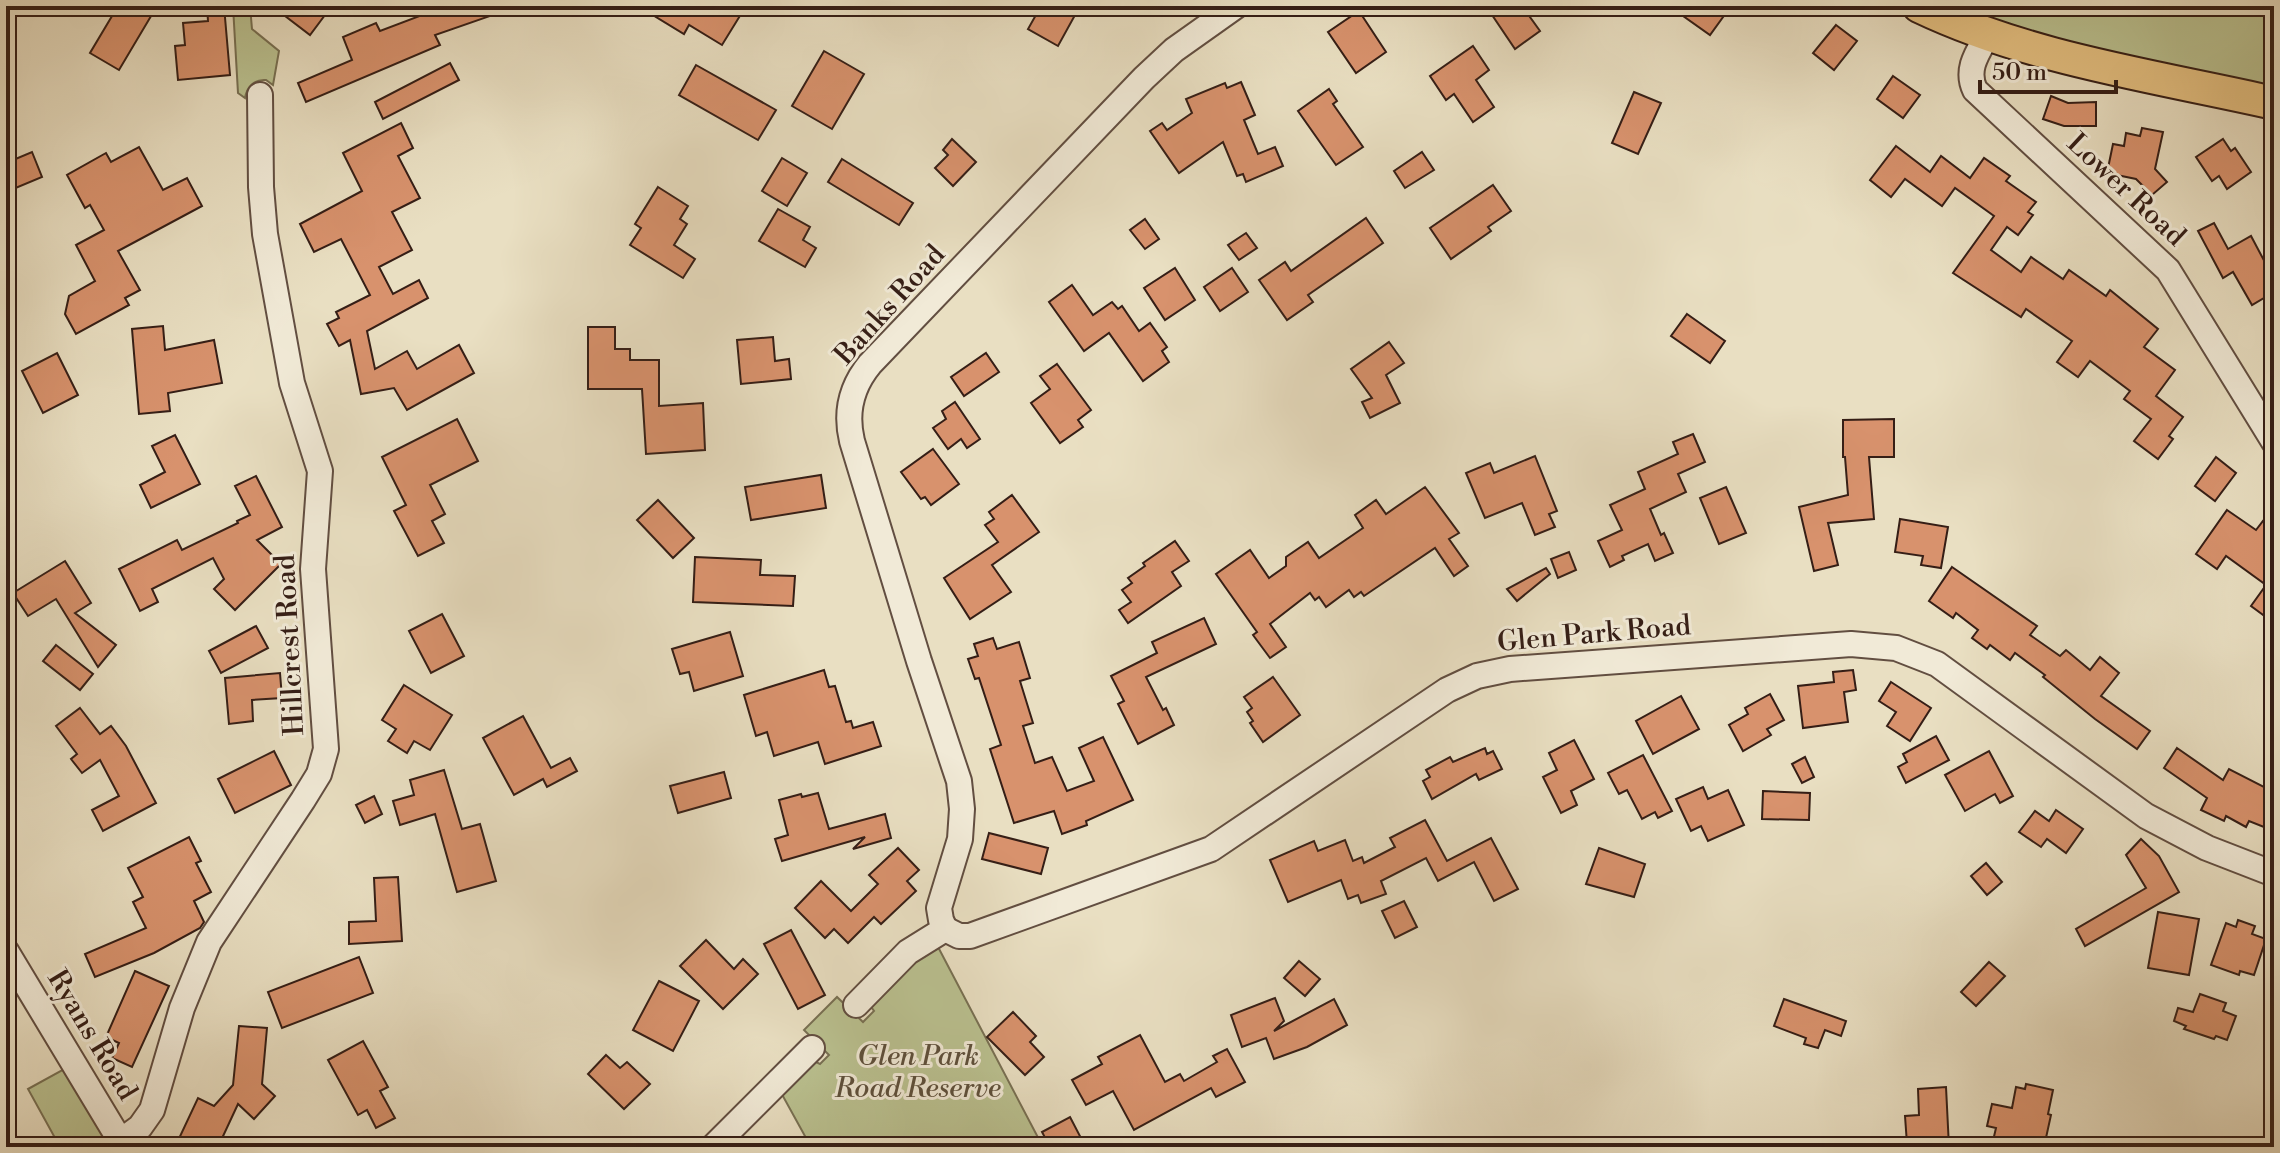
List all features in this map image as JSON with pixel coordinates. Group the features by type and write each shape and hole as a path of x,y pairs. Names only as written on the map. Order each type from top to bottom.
{"main road":[{"path":"1919,6 1988,34 2078,61 2274,103"}],"street":[{"name":"Banks Road","path":"945,929 939,908 960,839 962,809 959,781 915,650 852,441 849,413 853,392 870,364 1144,78 1174,50 1236,6"},
{"name":"Lower Road","path":"1988,34 1971,68 1975,90 2168,270 2274,442"},
{"name":"Hillcrest Road","path":"123,1144 152,1110 182,1008 209,942 319,774 326,749 313,591 320,471 292,383 265,234 260,95"},
{"name":"Glen Park Road","path":"945,929 959,936 970,936 1211,849 1447,690 1477,676 1528,668 1867,643 1910,651 1937,664 2087,776 2153,820 2207,848 2274,874"},
{"path":"856,1005 908,952 945,929"},
{"name":"Ryans Road","path":"7,948 123,1144"},
{"path":"713,1147 812,1048"}],"green space":[{"path":"233,6 250,6 252,29 279,51 273,85 266,80 255,82 249,87 245,98 238,93"},
{"path":"1944,6 2274,6 2274,94 2167,70"},
{"name":"Glen Park Road Reserve","path":"937,945 1043,1147 811,1147 779,1089 812,1060 820,1064 829,1055 804,1030 837,997 863,1022 874,1011 869,1004 911,958"},
{"path":"66,1068 111,1147 60,1147 28,1089"}],"building":[{"path":"118,6 157,6 119,70 90,53"},
{"path":"207,6 224,6 230,75 178,80 175,46 185,45 183,23 208,21"},
{"path":"272,6 313,6 325,15 310,35"},
{"path":"422,6 513,8 435,35 440,45 306,102 298,83 352,60 343,37 376,23 380,31 425,14"},
{"path":"638,6 746,6 722,45 689,25 684,34"},
{"path":"1041,6 1080,6 1058,46 1028,29"},
{"path":"1486,6 1522,6 1540,31 1515,49"},
{"path":"1669,6 1731,6 1710,35"},
{"path":"1359,11 1386,52 1356,73 1328,32"},
{"path":"1836,25 1857,41 1834,70 1813,53"},
{"path":"1473,46 1489,70 1476,80 1494,107 1473,122 1454,94 1446,100 1430,76"},
{"path":"824,51 864,74 832,129 792,106"},
{"path":"450,63 459,80 383,119 375,102"},
{"path":"696,65 776,110 758,140 679,95"},
{"path":"1893,76 1920,95 1903,118 1877,99"},
{"path":"1241,82 1255,115 1244,120 1258,154 1275,147 1283,166 1246,182 1243,174 1237,176 1223,142 1179,173 1150,131 1162,123 1167,130 1192,113 1186,99 1225,83 1227,88"},
{"path":"1329,89 1337,101 1333,104 1363,147 1336,165 1298,111"},
{"path":"1634,92 1661,103 1638,154 1612,143"},
{"path":"2051,96 2068,103 2096,102 2096,126 2064,126 2043,119"},
{"path":"401,123 413,148 398,156 420,198 392,212 412,250 379,267 393,294 419,280 428,298 367,331 375,369 407,351 417,369 459,345 474,373 407,410 394,388 361,394 350,340 339,346 327,324 339,318 336,312 370,295 341,239 314,252 300,224 362,191 343,153"},
{"path":"2142,128 2163,132 2155,169 2167,182 2152,195 2136,179 2107,173 2113,144 2124,146 2126,133 2140,136"},
{"path":"952,139 976,162 953,186 935,168 948,155 943,150"},
{"path":"2223,139 2231,151 2235,148 2251,172 2227,189 2219,176 2212,181 2196,157"},
{"path":"1896,146 1930,172 1941,156 1970,178 1984,158 2010,176 2006,181 2036,202 2028,212 2033,215 2018,235 2007,227 1991,250 2021,272 2031,257 2063,279 2069,270 2106,296 2110,290 2158,329 2144,347 2175,370 2156,396 2183,417 2169,436 2173,439 2158,459 2134,441 2151,419 2124,399 2130,391 2090,361 2078,377 2057,362 2072,341 2026,309 2021,317 1953,273 1994,216 1955,188 1942,206 1905,179 1891,197 1870,180"},
{"path":"139,147 163,190 187,178 202,206 118,251 140,290 125,298 129,305 76,334 65,314 69,296 95,281 76,245 104,230 90,205 85,208 67,175 106,153 111,162"},
{"path":"32,152 42,177 6,192 6,163"},
{"path":"1422,152 1434,170 1405,188 1394,171"},
{"path":"782,158 807,173 787,206 762,191"},
{"path":"842,159 913,203 899,225 828,182"},
{"path":"1493,185 1511,211 1488,227 1491,231 1451,259 1430,228"},
{"path":"658,187 688,206 680,219 687,224 674,245 695,259 683,278 630,245 641,228 635,224"},
{"path":"778,209 810,227 803,240 816,248 805,267 759,241"},
{"path":"1366,218 1383,243 1308,295 1313,302 1287,320 1259,280 1285,262 1291,271"},
{"path":"1145,219 1159,239 1145,249 1130,230"},
{"path":"2214,223 2228,249 2251,236 2268,268 2274,265 2274,292 2252,305 2233,272 2223,278 2198,231"},
{"path":"1246,233 1257,248 1239,260 1228,245"},
{"path":"1175,268 1195,300 1165,320 1144,288"},
{"path":"1232,268 1248,292 1220,311 1204,287"},
{"path":"1072,285 1093,315 1112,302 1118,309 1122,306 1139,331 1150,323 1167,347 1162,351 1169,362 1143,381 1109,333 1084,351 1049,302"},
{"path":"1687,314 1725,341 1710,363 1671,336"},
{"path":"163,326 165,350 214,340 222,383 168,393 170,411 139,414 132,329"},
{"path":"588,327 615,327 615,349 630,349 630,360 659,360 659,406 703,403 705,450 646,454 642,389 588,389"},
{"path":"773,337 775,361 789,359 791,379 741,384 737,340"},
{"path":"1389,342 1404,363 1386,375 1400,403 1370,418 1362,402 1372,398 1351,369"},
{"path":"57,353 78,395 43,413 22,371"},
{"path":"986,353 999,372 964,396 951,377"},
{"path":"1057,364 1091,410 1078,420 1083,427 1060,443 1031,403 1050,389 1040,376"},
{"path":"955,402 980,439 967,448 961,439 948,449 933,428 946,419 942,411"},
{"path":"457,419 478,461 430,485 445,514 432,521 444,543 418,556 394,511 406,505 382,457"},
{"path":"1894,419 1894,457 1869,457 1874,519 1828,523 1838,565 1814,571 1799,507 1848,495 1843,457 1843,420"},
{"path":"1693,434 1705,462 1678,474 1686,492 1650,509 1673,553 1655,561 1648,544 1622,556 1624,560 1610,567 1598,541 1622,530 1610,505 1645,489 1638,472 1678,454 1673,442"},
{"path":"175,435 200,484 151,508 140,485 165,472 152,446"},
{"path":"933,449 959,484 931,505 925,497 921,499 901,472"},
{"path":"1535,456 1557,511 1549,514 1555,527 1535,535 1522,503 1485,518 1466,473 1490,463 1494,473"},
{"path":"2216,457 2236,473 2215,501 2195,486"},
{"path":"821,475 826,508 751,520 745,487"},
{"path":"256,476 282,527 257,540 281,564 235,610 214,589 224,579 213,558 152,589 158,602 140,611 119,569 177,540 182,550 250,515 235,486"},
{"path":"1425,487 1459,533 1449,539 1468,566 1454,576 1435,548 1364,596 1361,592 1354,597 1349,590 1326,607 1319,597 1315,600 1310,593 1270,624 1286,647 1270,658 1253,635 1257,632 1216,574 1250,550 1269,578 1286,566 1286,557 1308,542 1319,558 1363,528 1355,515 1376,500 1386,514"},
{"path":"1726,487 1746,533 1719,544 1700,498"},
{"path":"1012,495 1039,532 992,565 1011,592 970,619 944,578 998,542 985,525 994,519 989,512"},
{"path":"658,500 694,538 673,558 637,520"},
{"path":"2227,510 2256,530 2263,521 2274,529 2274,623 2251,606 2266,585 2226,556 2217,569 2196,554"},
{"path":"1900,519 1948,527 1941,568 1921,565 1923,556 1895,552"},
{"path":"1175,541 1189,561 1172,572 1181,586 1128,623 1119,610 1131,602 1122,590 1132,583 1128,578 1145,566 1143,563"},
{"path":"1569,552 1576,570 1558,578 1551,559"},
{"path":"695,557 761,560 760,575 795,576 793,606 693,602"},
{"path":"65,561 91,603 75,613 116,645 98,667 56,599 28,616 13,593"},
{"path":"1952,567 2037,626 2030,635 2060,656 2066,650 2090,670 2100,657 2119,673 2101,696 2150,731 2137,749 2015,653 2010,660 1990,645 1987,649 1972,638 1978,630 1956,613 1953,618 1929,601"},
{"path":"1546,568 1550,574 1517,601 1507,589"},
{"path":"442,614 464,656 431,673 409,631"},
{"path":"1204,618 1216,644 1146,677 1174,725 1138,744 1118,704 1124,701 1111,676 1157,653 1152,642"},
{"path":"256,626 268,648 221,673 209,651"},
{"path":"730,632 743,676 694,691 689,672 680,674 672,649"},
{"path":"993,638 997,649 1019,642 1030,678 1020,681 1033,723 1023,726 1035,763 1052,757 1067,791 1094,781 1079,748 1103,737 1133,800 1086,821 1087,825 1062,834 1054,811 1014,823 990,749 1001,745 979,678 975,679 968,659 978,656 974,644"},
{"path":"56,645 93,674 80,690 43,661"},
{"path":"824,670 829,687 835,686 846,722 851,721 853,728 873,722 881,746 825,764 818,742 774,756 767,732 756,736 744,695"},
{"path":"1853,670 1856,690 1844,692 1848,722 1803,728 1798,686 1834,682 1833,672"},
{"path":"280,673 282,698 252,700 253,721 229,724 225,678"},
{"path":"1273,677 1300,715 1263,742 1250,723 1253,721 1247,712 1252,708 1244,697"},
{"path":"1891,682 1931,708 1910,741 1887,726 1896,712 1879,701"},
{"path":"404,685 452,715 430,750 414,741 407,753 388,741 396,729 382,720"},
{"path":"1770,694 1784,720 1767,729 1771,735 1743,751 1729,725 1748,714 1745,708"},
{"path":"1681,696 1699,729 1653,754 1636,721"},
{"path":"80,708 100,734 111,726 126,746 156,803 103,831 92,810 119,796 100,760 82,773 71,759 77,754 56,726"},
{"path":"523,716 551,768 570,758 577,771 547,787 543,779 514,795 483,738"},
{"path":"1936,736 1949,760 1906,783 1898,767 1907,762 1903,754"},
{"path":"1574,740 1594,779 1571,791 1577,805 1561,813 1543,777 1557,770 1549,753"},
{"path":"1485,748 1487,754 1493,751 1502,769 1479,780 1476,774 1432,799 1423,781 1430,777 1426,770 1450,757 1453,762"},
{"path":"2177,748 2223,780 2229,769 2274,792 2274,831 2249,821 2246,827 2226,816 2224,821 2201,810 2207,798 2164,768"},
{"path":"274,751 291,785 235,813 218,779"},
{"path":"1989,751 2013,796 2000,803 1995,794 1965,811 1945,775"},
{"path":"1643,755 1672,811 1658,818 1655,812 1642,819 1627,790 1619,794 1608,773"},
{"path":"1805,757 1814,777 1802,783 1792,764"},
{"path":"444,770 462,829 480,824 496,881 457,892 435,814 400,825 393,801 414,795 410,780"},
{"path":"724,772 731,798 678,813 670,786"},
{"path":"1703,787 1708,799 1728,790 1744,825 1708,841 1701,826 1691,831 1676,799"},
{"path":"1763,791 1810,793 1809,820 1762,819"},
{"path":"818,793 829,829 885,814 891,838 853,849 865,837 782,861 775,839 788,835 779,800"},
{"path":"374,796 382,814 365,823 356,805"},
{"path":"2056,810 2083,829 2066,853 2047,839 2041,847 2019,832 2035,811 2049,821"},
{"path":"1425,820 1447,861 1491,838 1518,889 1494,901 1474,862 1438,881 1426,858 1381,881 1386,894 1361,903 1358,895 1348,899 1341,880 1288,902 1270,860 1314,841 1318,851 1345,840 1353,861 1362,857 1364,863 1395,847 1390,838"},
{"path":"989,833 1048,848 1041,874 982,859"},
{"path":"189,837 201,861 196,863 211,892 194,901 204,922 200,928 154,953 95,977 85,954 146,928 133,902 143,897 128,868"},
{"path":"2141,839 2159,856 2179,892 2085,946 2076,929 2146,888 2126,855"},
{"path":"898,848 919,870 907,881 916,891 881,924 874,917 848,943 834,929 825,938 795,908 821,881 851,911 878,884 869,875"},
{"path":"1599,848 1645,864 1634,897 1586,884"},
{"path":"1986,863 2002,882 1987,895 1971,876"},
{"path":"398,877 402,941 349,944 349,922 376,921 374,878"},
{"path":"1404,901 1417,927 1395,938 1382,911"},
{"path":"2158,912 2199,919 2189,975 2148,968"},
{"path":"2238,920 2255,926 2252,934 2266,939 2254,975 2240,971 2239,975 2211,965 2226,923 2236,927"},
{"path":"791,930 825,995 798,1009 764,944"},
{"path":"706,940 734,969 743,959 758,974 723,1009 680,966"},
{"path":"359,957 373,993 282,1028 268,992"},
{"path":"1299,961 1320,979 1305,996 1284,978"},
{"path":"1989,962 2005,976 1976,1006 1961,992"},
{"path":"135,971 169,986 132,1067 112,1058 119,1043 106,1037"},
{"path":"659,981 699,1001 673,1051 633,1030"},
{"path":"2200,994 2226,1003 2223,1011 2236,1016 2227,1040 2184,1029 2186,1026 2174,1021 2178,1008 2193,1012"},
{"path":"1275,998 1284,1021 1274,1031 1334,999 1347,1025 1307,1047 1274,1059 1266,1038 1242,1047 1231,1015"},
{"path":"1784,999 1846,1021 1841,1036 1825,1030 1818,1048 1804,1044 1806,1038 1774,1026"},
{"path":"1013,1012 1036,1036 1030,1042 1044,1057 1025,1075 987,1037"},
{"path":"239,1026 267,1028 262,1084 275,1096 254,1119 238,1104 218,1147 175,1147 198,1098 214,1106 233,1085"},
{"path":"1140,1035 1165,1082 1180,1074 1184,1081 1217,1062 1213,1056 1227,1049 1245,1082 1216,1097 1211,1088 1134,1130 1113,1091 1086,1105 1072,1080 1102,1064 1098,1057"},
{"path":"363,1041 388,1087 380,1091 395,1118 376,1128 367,1110 358,1115 328,1060"},
{"path":"606,1055 620,1068 627,1062 650,1084 624,1109 588,1074"},
{"path":"2026,1084 2053,1090 2044,1147 1992,1145 1996,1128 1987,1126 1992,1104 2012,1108 2016,1087 2025,1089"},
{"path":"1946,1087 1949,1147 1928,1147 1928,1143 1907,1144 1905,1116 1919,1115 1918,1089"},
{"path":"1070,1117 1082,1140 1069,1147 1050,1147 1042,1132"}]}
